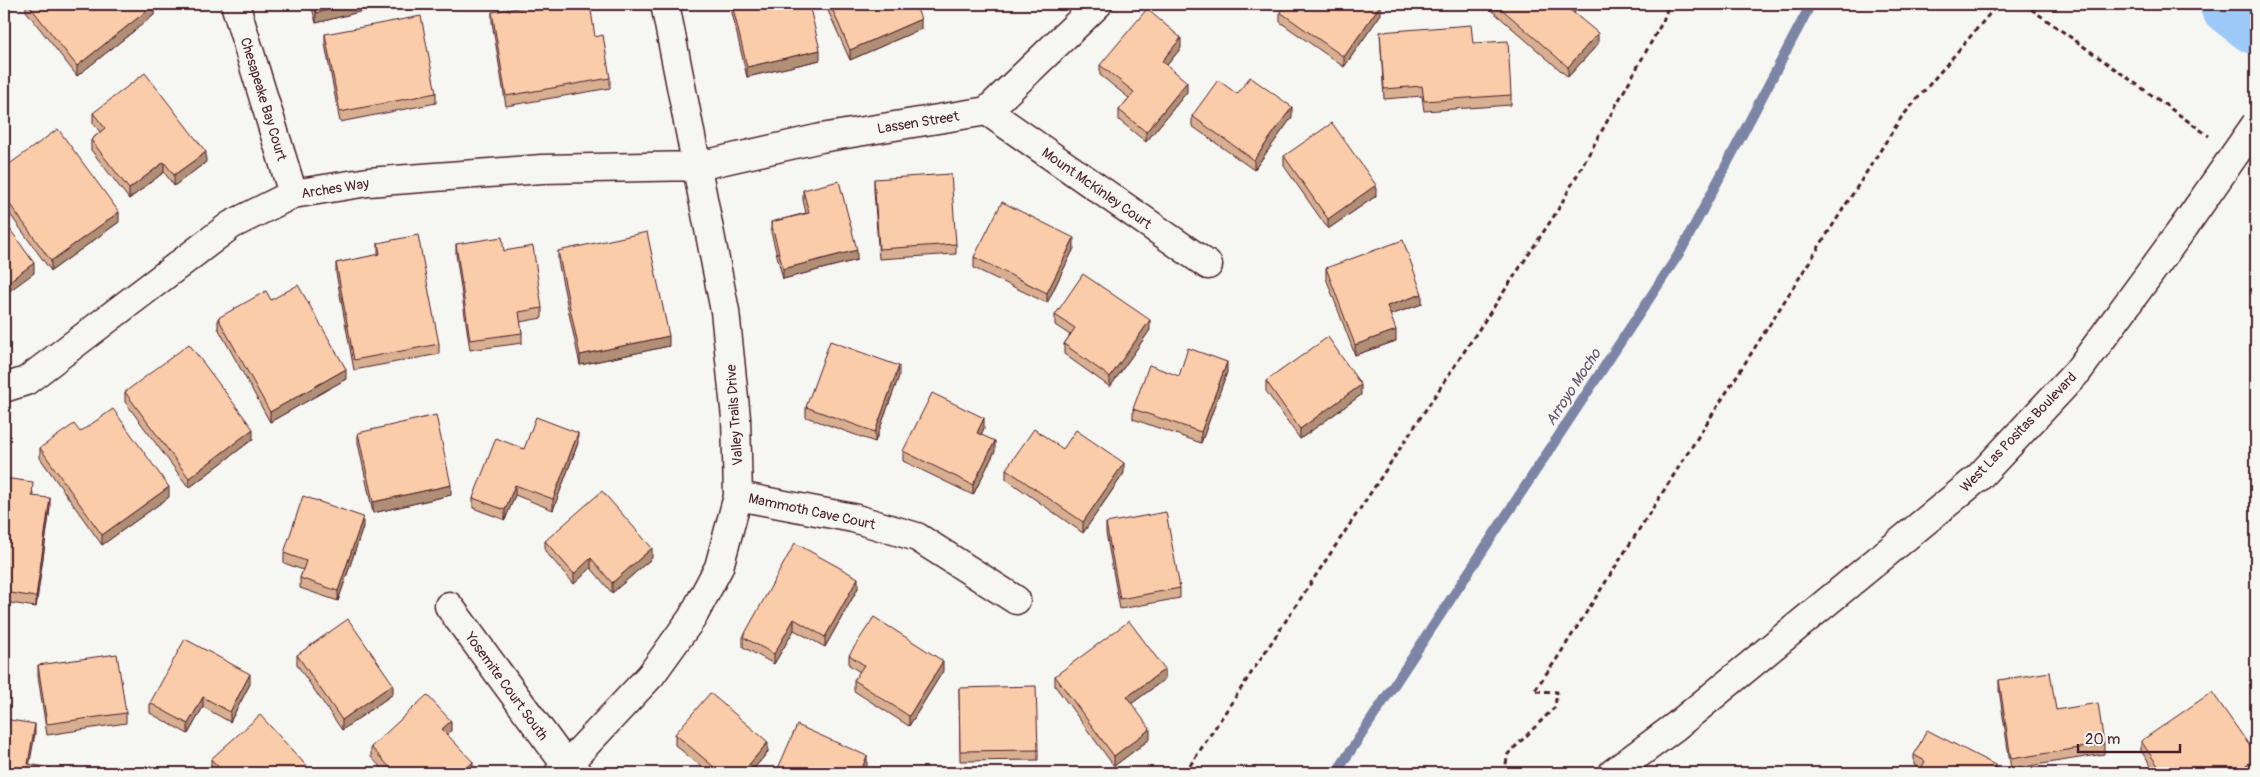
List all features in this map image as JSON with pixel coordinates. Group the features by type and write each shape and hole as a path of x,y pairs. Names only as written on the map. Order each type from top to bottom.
{"street":[{"name":"Chesapeake Bay Court","path":"235,4 293,194"},
{"name":"Valley Trails Drive","path":"567,771 651,675 692,618 719,567 738,496 736,418 725,311 665,4"},
{"path":"987,110 1098,4"},
{"name":"Lassen Street","path":"698,166 821,138 987,110"},
{"name":"Mount McKinley Court","path":"987,110 1208,265"},
{"name":"West Las Positas Boulevard","path":"1613,773 1676,726 1979,477 2078,371 2184,228 2256,124"},
{"name":"Arches Way","path":"4,388 26,381 231,225 293,194 368,182 542,169 698,166"},
{"name":"Mammoth Cave Court","path":"738,496 854,518 917,537 1016,600"},
{"name":"Yosemite Court South","path":"449,606 567,771"},
{"name":"West Las Positas Boulevard","path":"1637,773 1676,726"}],"path":[{"path":"1185,773 1556,213 1663,21 1669,4"},
{"path":"1504,773 1508,754 1556,707 1557,692 1534,691 1562,652 1901,118 1998,4"},
{"path":"2024,4 2216,142"}],"building":[{"path":"28,4 153,4 154,5 77,66"},
{"path":"314,4 351,4 316,13"},
{"path":"543,4 590,4 595,37 603,35 610,78 506,96 492,12"},
{"path":"732,4 809,4 820,50 747,67"},
{"path":"830,4 915,4 921,19 850,50"},
{"path":"1285,4 1381,4 1344,57 1280,12"},
{"path":"1496,4 1573,4 1569,9 1598,33 1568,67"},
{"path":"1147,9 1181,38 1162,61 1187,82 1146,132 1119,110 1134,92 1100,65"},
{"path":"421,16 436,93 340,112 325,34"},
{"path":"1471,25 1473,43 1508,41 1511,95 1424,101 1422,86 1384,89 1380,32"},
{"path":"145,73 206,152 174,175 164,162 129,189 91,140 105,128 93,113"},
{"path":"1250,77 1292,107 1254,160 1192,116 1218,80 1237,94"},
{"path":"1332,123 1376,185 1328,219 1284,156"},
{"path":"58,129 119,212 51,261 4,196 4,168"},
{"path":"951,174 956,244 879,249 874,179"},
{"path":"839,181 857,250 783,269 771,222 809,213 803,190"},
{"path":"1002,202 1074,238 1047,293 974,257"},
{"path":"4,221 34,263 4,285"},
{"path":"647,232 669,336 580,355 558,251"},
{"path":"418,235 439,344 354,360 336,263 380,254 378,243"},
{"path":"502,237 504,251 533,246 542,308 519,312 522,333 470,340 456,244"},
{"path":"1403,240 1422,294 1387,306 1396,330 1355,345 1326,268"},
{"path":"1083,274 1150,320 1110,377 1064,344 1075,328 1055,315"},
{"path":"298,285 346,369 270,412 218,318 266,291 271,300"},
{"path":"1328,337 1361,385 1300,429 1266,381"},
{"path":"830,341 899,366 875,432 806,407"},
{"path":"189,344 253,429 189,478 125,392"},
{"path":"1188,348 1227,362 1201,432 1133,409 1149,365 1179,376"},
{"path":"932,393 984,418 977,433 995,441 973,485 903,451"},
{"path":"113,409 169,487 102,535 40,448 74,424 80,432"},
{"path":"436,415 451,485 373,502 358,433"},
{"path":"536,417 578,433 553,499 515,485 505,510 473,498 496,438 524,449"},
{"path":"1034,429 1063,449 1076,430 1124,463 1083,522 1006,469"},
{"path":"4,478 33,482 32,496 50,498 36,597 4,592"},
{"path":"602,491 652,548 612,583 591,558 574,574 545,541"},
{"path":"303,496 363,517 338,591 300,578 306,561 284,553"},
{"path":"1166,512 1180,588 1120,599 1106,523"},
{"path":"795,543 858,578 825,637 794,619 774,654 743,637"},
{"path":"874,617 943,661 909,716 854,680 864,665 849,655"},
{"path":"348,619 393,684 342,720 297,655"},
{"path":"1129,621 1165,669 1127,697 1150,729 1114,756 1055,676"},
{"path":"185,639 250,674 230,712 203,697 188,724 150,703"},
{"path":"117,654 126,713 47,724 38,665"},
{"path":"2050,672 2056,710 2098,703 2104,744 2011,759 1999,680"},
{"path":"1036,686 1038,750 960,751 959,688"},
{"path":"2212,692 2256,755 2256,758 2235,773 2163,773 2141,741"},
{"path":"710,693 768,742 742,773 721,773 675,734"},
{"path":"427,695 451,721 442,729 473,762 461,773 395,773 371,747"},
{"path":"260,715 313,773 224,773 211,759"},
{"path":"4,719 35,724 28,764 51,768 50,773 4,773"},
{"path":"797,725 867,756 860,773 776,773"},
{"path":"1927,730 1995,765 1991,773 1919,773 1925,761 1914,755"}],"waterway":[{"name":"Arroyo Mocho","path":"1336,773 1682,249 1811,4"},
{"path":"2230,4 2256,24"}]}
